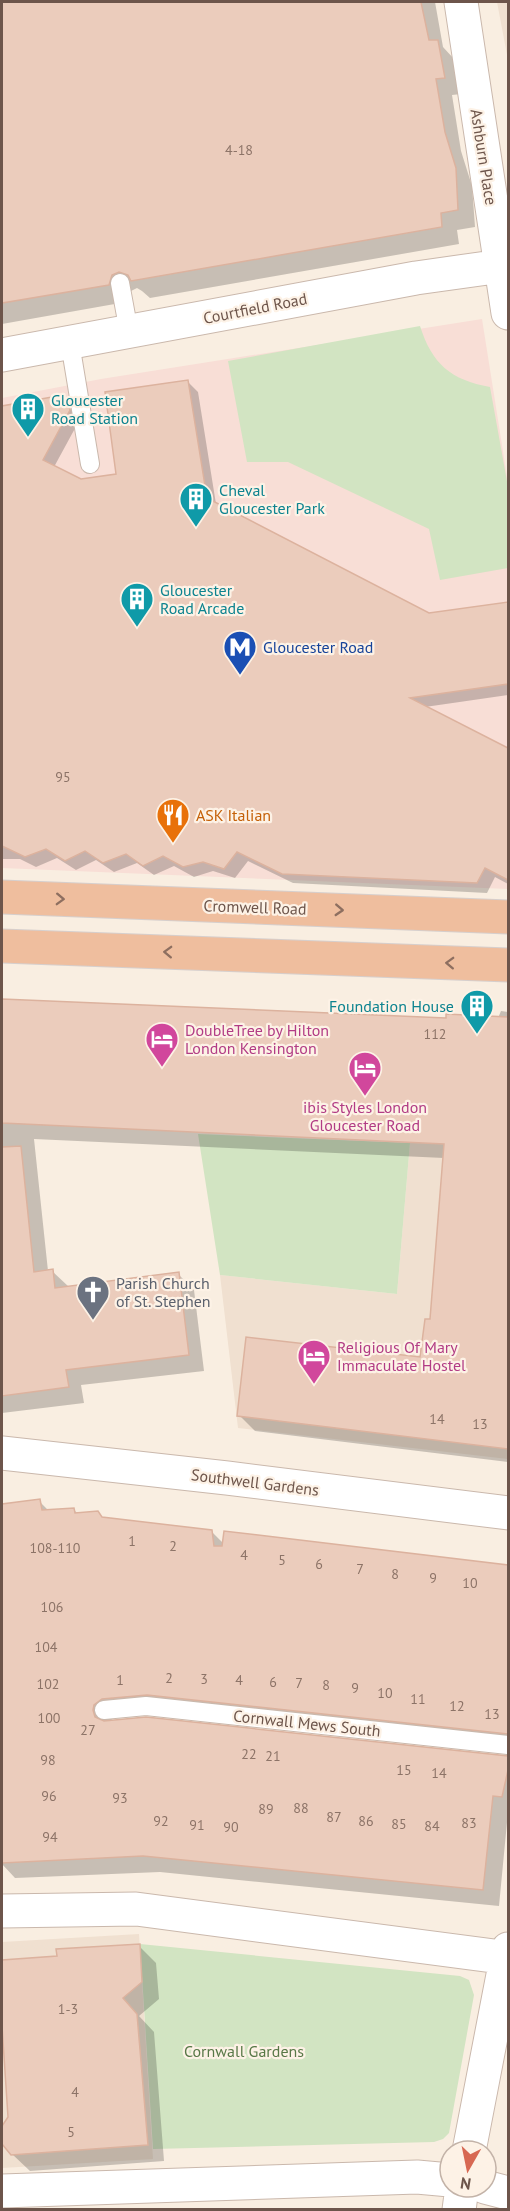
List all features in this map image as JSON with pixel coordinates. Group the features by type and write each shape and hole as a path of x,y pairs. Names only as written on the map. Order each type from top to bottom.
{"highway":[{"name":"Cromwell Road","path":"2,897 508,917"},
{"path":"2,946 508,965"}],"street":[{"name":"Ashburn Place","path":"461,2 505,265 508,313"},
{"name":"Courtfield Road","path":"2,356 416,278 505,265"},
{"name":"Southwell Gardens","path":"2,1454 227,1478 508,1513"},
{"path":"2,1911 136,1909 508,1955 470,2139"},
{"path":"2,2191 417,2177 438,2180"}],"lane":[{"path":"120,283 129,332"},
{"path":"70,343 90,464"},
{"name":"Cornwall Mews South","path":"105,1710 146,1706 508,1746"}],"shaded area":[{"path":"497,2 508,2 508,60"},
{"path":"482,319 508,483 508,889 2,868 2,398 101,379"},
{"path":"425,1058 508,1064 508,1459 238,1428 220,1275 397,1294 410,1143 420,1143"},
{"path":"139,1934 153,2159 2,2168 2,1942"}],"green space":[{"path":"420,326 431,351 445,368 464,380 490,387 508,487 508,568 440,580 429,529 288,462 247,462 228,361"},
{"path":"198,1134 410,1143 397,1294 220,1275"},
{"name":"Cornwall Gardens","path":"140,1944 460,1976 469,1980 474,1995 449,2133 443,2139 434,2142 153,2149"}],"building":[{"path":"2,2 421,2 429,40 438,40 445,78 436,79 445,132 456,168 458,210 441,213 442,227 131,281 128,275 119,272 112,275 109,285 2,303"},
{"name":"Gloucester Road Arcade","path":"188,380 207,498 429,613 508,602 508,684 410,698 508,748 508,880 485,868 477,883 282,874 237,852 224,869 203,862 183,867 163,856 143,866 126,854 103,863 85,851 65,861 46,849 25,857 2,846 2,406 52,397 69,406 70,410 43,460 81,479 116,474 105,392"},
{"path":"2,999 446,1018 446,1014 508,1017 508,1449 237,1416 246,1337 420,1357 425,1319 430,1319 444,1144 2,1123"},
{"name":"Parish Church of St. Stephen","path":"21,1146 34,1272 53,1269 55,1288 179,1272 189,1355 66,1370 69,1387 2,1396 2,1147"},
{"path":"40,1499 42,1510 74,1508 75,1513 98,1511 102,1517 212,1530 214,1546 222,1546 224,1531 508,1565 508,1734 147,1695 102,1699 94,1705 93,1710 95,1717 104,1721 146,1717 508,1756 508,1770 502,1797 493,1796 483,1890 143,1856 2,1863 2,1504"},
{"path":"140,1944 142,1982 123,1998 137,2014 148,2145 11,2155 2,2144 2,2126 8,2117 2,2026 2,1960 57,1956 56,1949"}],"place":[{"name":"Gloucester Road Station","path":"28,438"},
{"name":"Cheval Gloucester Park","path":"196,528"},
{"name":"Gloucester Road Arcade","path":"137,628"},
{"name":"Gloucester Road","path":"240,676"},
{"name":"ASK Italian","path":"173,844"},
{"name":"Foundation House","path":"477,1035"},
{"name":"DoubleTree by Hilton London Kensington","path":"162,1068"},
{"name":"ibis Styles London Gloucester Road","path":"365,1097"},
{"name":"Parish Church of St. Stephen","path":"93,1321"},
{"name":"Religious Of Mary Immaculate Hostel","path":"314,1385"}]}
